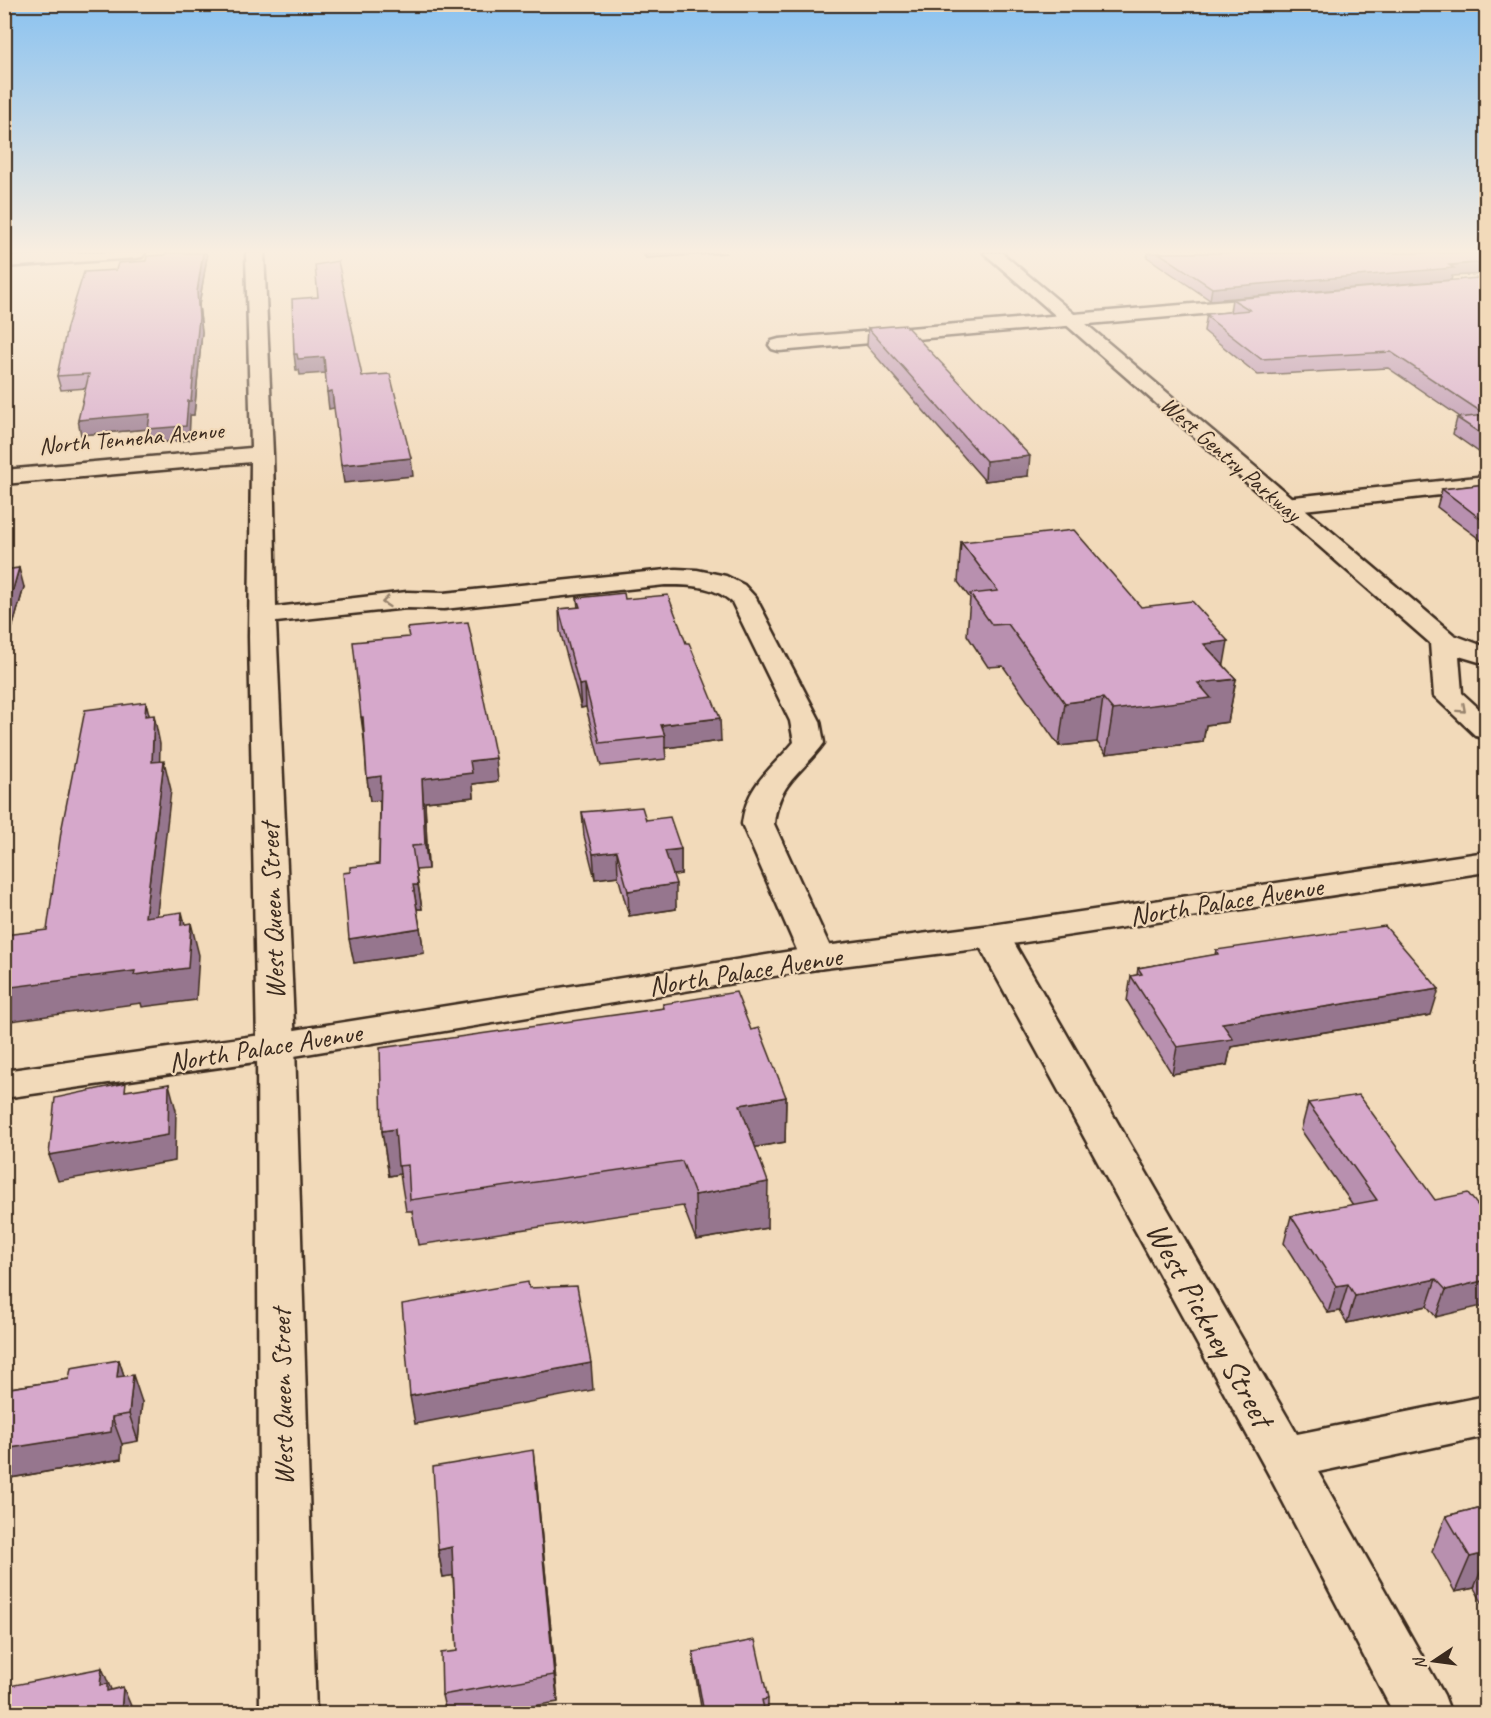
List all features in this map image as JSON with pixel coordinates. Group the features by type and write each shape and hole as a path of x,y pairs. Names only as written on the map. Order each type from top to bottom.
{"street":[{"name":"West Queen Street","path":"258,333 262,454 263,626 276,1046 288,1713"},
{"path":"779,345 922,333"},
{"name":"West Gentry Parkway","path":"1084,333 1444,641 1486,656"},
{"name":"North Tenneha Avenue","path":"4,477 262,454"},
{"path":"1285,505 1486,483"},
{"path":"263,626 408,618 444,601 665,578 690,577 714,580 732,587 743,598 806,721 809,743 795,762 769,784 759,806 758,824 817,958"},
{"path":"1444,641 1448,696 1486,730"},
{"name":"North Palace Avenue","path":"4,1084 276,1046 817,958 992,936 1486,862"},
{"name":"West Pickney Street","path":"992,936 1285,1458 1424,1713"},
{"path":"1285,1458 1486,1416"}],"building":[{"path":"66,333 198,333 191,401 188,401 186,426 148,429 150,414 78,420 89,374 57,376"},
{"path":"293,333 353,333 362,376 390,374 411,458 341,465 332,391 327,392 324,357 298,359 297,354 294,354"},
{"path":"873,333 913,333 1030,456 986,461"},
{"path":"1228,333 1486,333 1486,415 1391,352 1261,359"},
{"path":"1486,415 1486,437 1457,418"},
{"path":"1486,484 1486,523 1442,489"},
{"path":"1074,530 1141,607 1192,601 1228,641 1204,644 1236,679 1198,683 1211,698 1113,710 1103,698 1065,703 1008,624 992,625 970,594 998,591 961,542"},
{"path":"19,568 5,617 4,617 4,570"},
{"path":"624,593 625,599 668,595 686,643 689,643 720,718 661,725 665,736 600,743 585,684 579,685 559,609 580,607 577,598"},
{"path":"468,622 496,758 470,761 472,773 422,779 425,845 412,846 418,885 413,885 420,928 349,939 343,873 350,872 350,867 379,864 381,776 367,778 363,717 361,717 353,642 409,637 407,628"},
{"path":"146,702 145,716 154,715 152,762 164,761 145,917 182,912 181,925 191,923 188,968 134,975 135,971 4,988 4,935 47,930 61,832 85,710"},
{"path":"642,807 646,820 670,817 681,849 665,851 676,884 628,891 617,851 593,854 582,812"},
{"path":"1385,926 1439,989 1222,1023 1233,1039 1177,1047 1131,976 1142,974 1138,968 1218,954 1216,950"},
{"path":"736,992 751,1030 759,1028 786,1097 740,1105 768,1182 695,1195 682,1161 410,1200 408,1165 398,1166 395,1129 382,1131 380,1048 664,1008 663,1004"},
{"path":"126,1083 125,1091 169,1084 168,1135 49,1155 55,1098"},
{"path":"1359,1095 1435,1200 1468,1193 1486,1216 1486,1280 1446,1290 1436,1279 1355,1296 1348,1284 1336,1286 1291,1216 1377,1200 1308,1103"},
{"path":"528,1282 529,1288 577,1286 591,1363 410,1396 402,1304"},
{"path":"119,1360 117,1377 133,1375 129,1414 112,1417 111,1432 4,1449 4,1389 69,1379 71,1368"},
{"path":"533,1450 554,1675 442,1695 441,1653 457,1651 452,1547 438,1550 433,1467"},
{"path":"1486,1506 1486,1553 1470,1557 1446,1516"},
{"path":"755,1640 768,1699 762,1700 765,1713 704,1713 693,1652"},
{"path":"102,1668 100,1685 107,1684 107,1691 123,1687 121,1713 4,1713 4,1687"}]}
